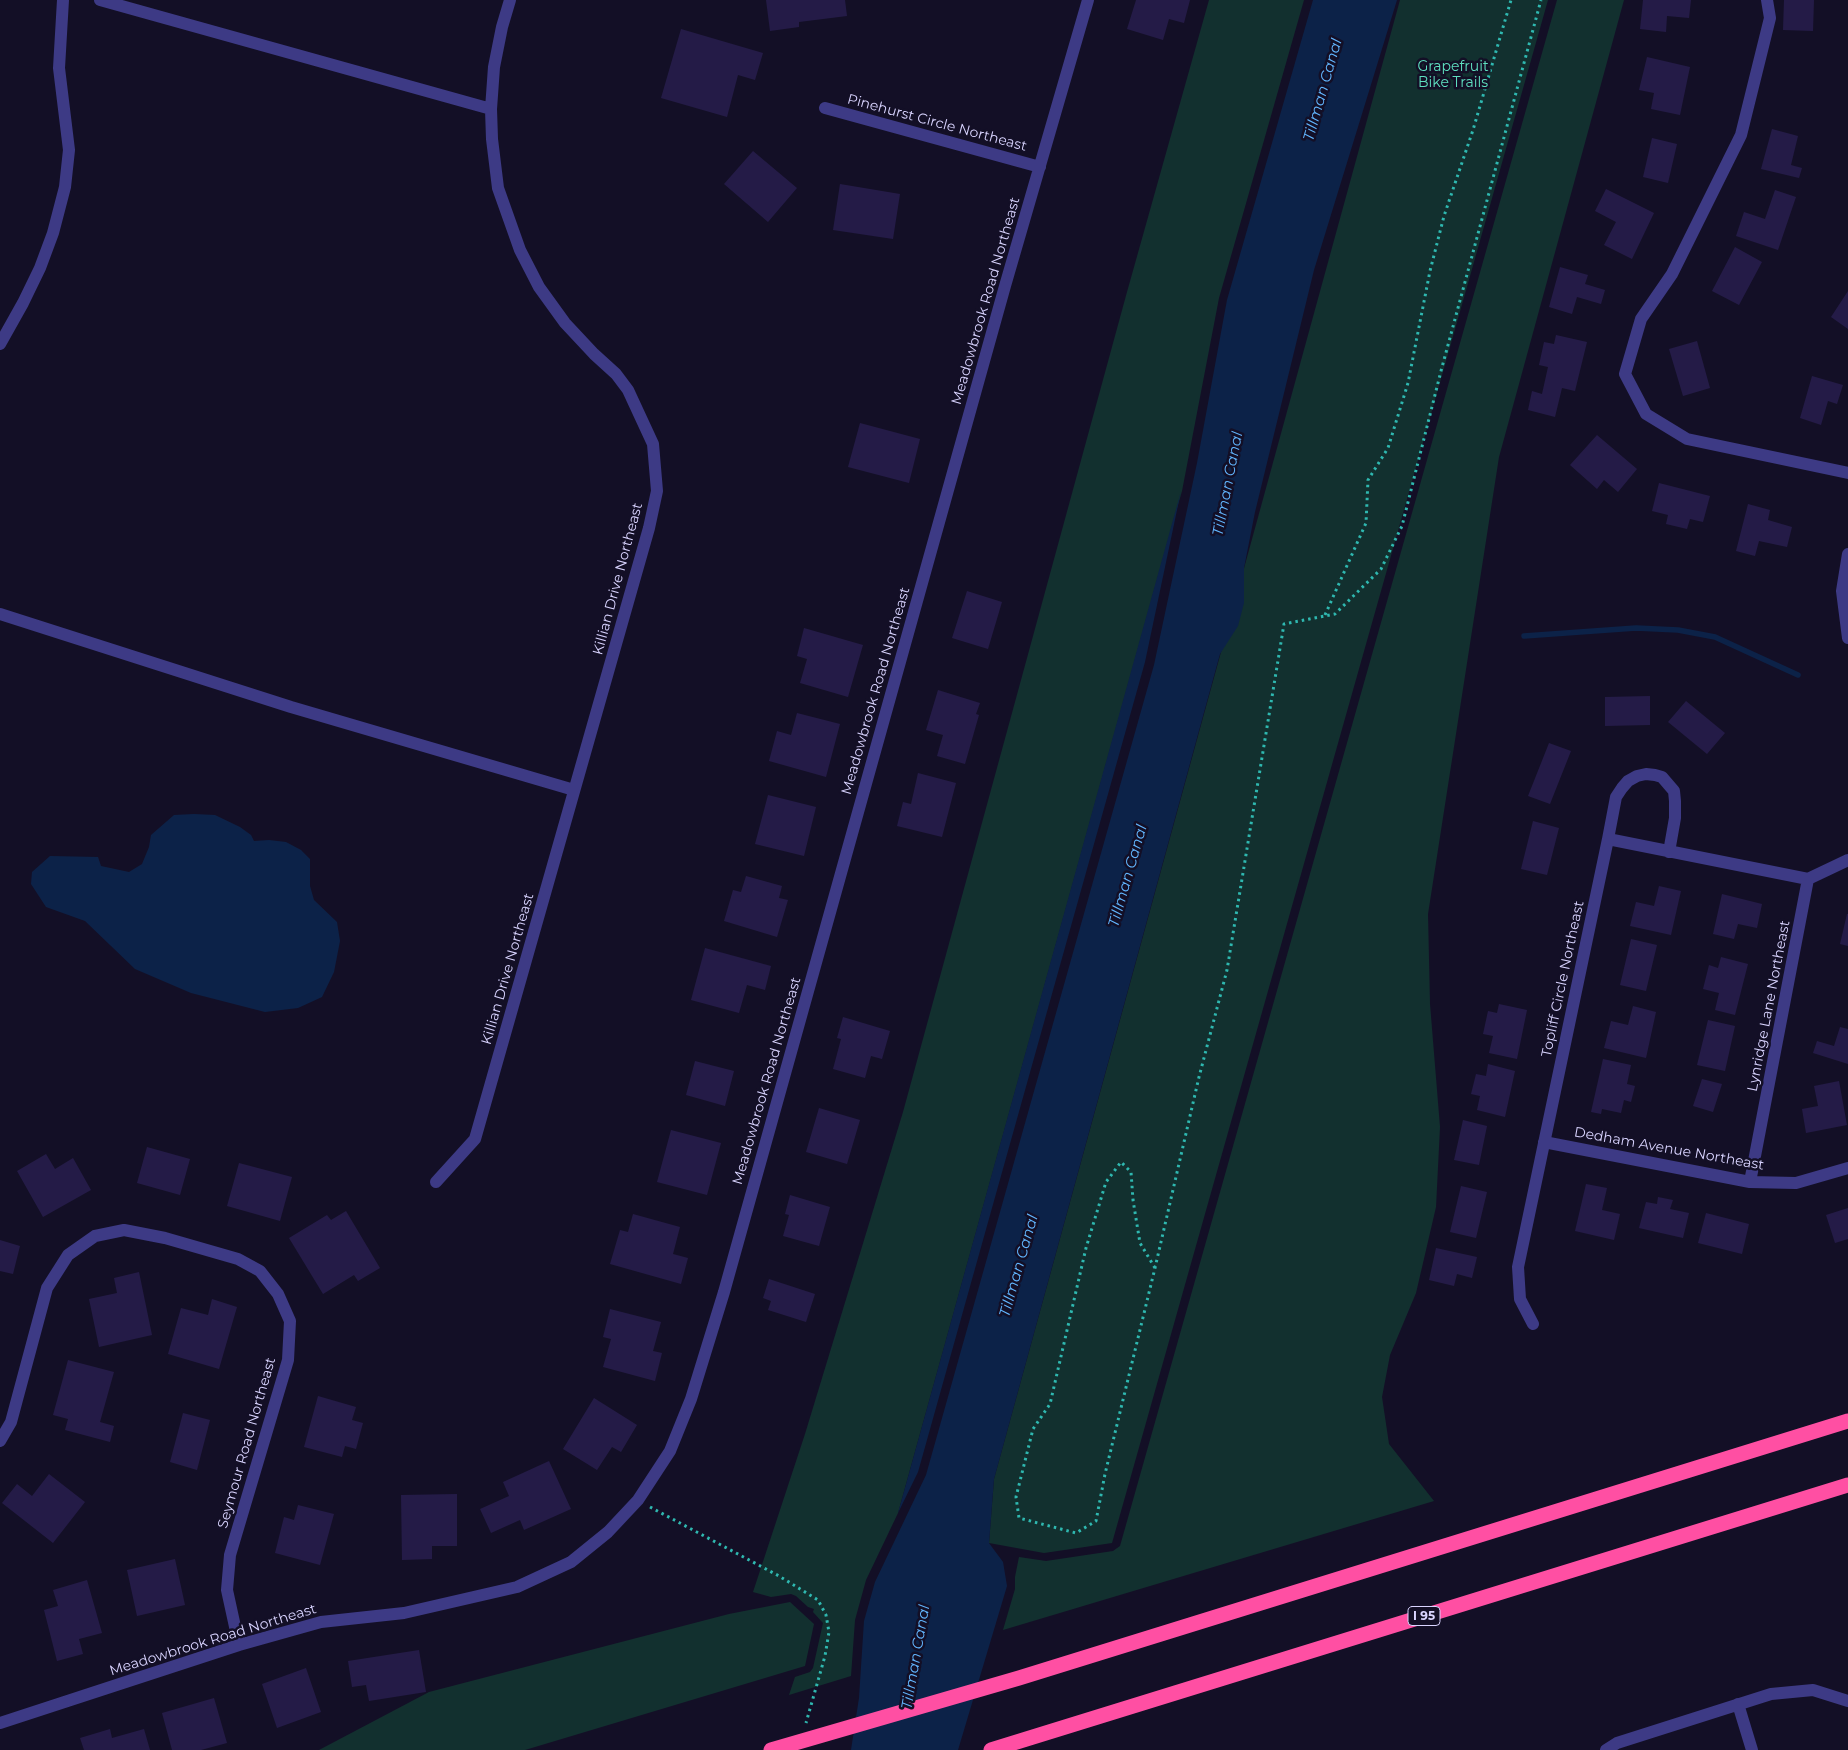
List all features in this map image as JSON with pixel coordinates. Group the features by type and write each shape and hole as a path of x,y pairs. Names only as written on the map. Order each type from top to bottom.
{"highway":[{"path":"776,1749 1019,1678 1848,1421"},
{"name":"I 95","path":"995,1749 1848,1485"}],"street":[{"path":"0,344 40,268 53,233 65,187 69,150 59,68 63,0"},
{"path":"100,0 491,109"},
{"name":"Killian Drive Northeast","path":"436,1182 475,1139 649,528 657,491 653,444 628,390 616,374 565,323 539,287 520,250 498,188 492,139 491,109 494,67 502,27 510,0"},
{"name":"Meadowbrook Road Northeast","path":"0,1723 239,1646 321,1622 404,1613 516,1587 571,1562 608,1532 638,1500 670,1451 691,1399 718,1310 1002,295 1088,0"},
{"path":"1767,0 1770,18 1741,135 1672,274 1641,318 1624,374 1646,414 1687,439 1848,473"},
{"name":"Pinehurst Circle Northeast","path":"825,108 1040,167"},
{"path":"1848,554 1842,591 1848,638"},
{"path":"0,614 291,707 574,790"},
{"path":"1669,852 1675,818 1674,791 1662,777 1646,774 1637,776 1628,781 1622,788 1615,803 1608,839 1669,852 1808,879 1848,860"},
{"name":"Topliff Circle Northeast","path":"1533,1324 1520,1299 1518,1268 1608,839"},
{"name":"Lynridge Lane Northeast","path":"1750,1182 1808,879"},
{"name":"Dedham Avenue Northeast","path":"1544,1142 1750,1182 1796,1183 1848,1168"},
{"name":"Seymour Road Northeast","path":"0,1440 11,1422 47,1288 68,1255 95,1236 124,1230 165,1238 238,1260 260,1271 278,1294 290,1321 288,1360 230,1555 227,1590 239,1646"},
{"path":"1606,1750 1617,1743 1771,1694 1813,1690 1848,1701"},
{"path":"1738,1704 1752,1750"}],"path":[{"path":"1324,616 1366,523 1368,480 1388,448 1408,383 1430,271 1444,216 1473,130 1511,0"},
{"path":"1155,1268 1140,1243 1133,1200 1131,1172 1121,1162 1106,1182 1086,1248 1050,1404 1033,1428 1016,1497 1019,1518 1076,1533 1096,1521 1105,1474 1155,1268 1227,970 1284,624 1335,614 1381,569 1402,526 1441,371 1541,0"},
{"path":"638,1500 779,1576 818,1600 826,1615 829,1632 825,1656 803,1731"}],"green space":[{"path":"1209,0 1304,0 1219,298 1182,491 898,1513 866,1580 855,1620 851,1676 789,1695 795,1677 810,1672 813,1668 823,1623 813,1612 814,1609 808,1607 796,1596 791,1594 771,1597 753,1592 805,1434 903,1112 1127,292"},
{"name":"Grapefruit Bike Trails","path":"1400,0 1548,0 1112,1543 1044,1553 989,1543 994,1479"},
{"path":"1557,0 1624,0 1499,457 1428,914 1430,1004 1440,1127 1436,1207 1416,1293 1390,1355 1382,1397 1389,1444 1434,1501 1003,1630 1015,1589 1019,1557 1046,1561 1113,1551 1120,1546"},
{"path":"790,1602 814,1624 805,1666 525,1750 319,1750 429,1692 729,1614"}],"water":[{"name":"Tillman Canal","path":"1313,0 1397,0 1314,270 1255,512 1244,568 1244,603 1238,626 1220,654 994,1479 989,1543 1003,1562 1007,1586 958,1750 851,1750 859,1698 864,1621 875,1582 926,1475 1154,665 1197,463 1227,300"},
{"path":"1181,491 1145,662 918,1472 898,1513"},
{"path":"174,815 215,815 240,827 251,835 254,841 286,842 301,850 310,859 310,886 314,900 337,922 340,941 334,972 322,997 298,1008 265,1012 191,993 135,969 85,921 46,907 31,884 32,872 50,856 98,857 101,866 129,872 142,864 149,847 151,835"}],"building":[{"path":"766,0 845,0 847,16 799,22 799,27 770,31"},
{"path":"1136,0 1190,0 1184,23 1169,19 1163,40 1127,29"},
{"path":"1643,0 1691,0 1689,18 1667,16 1666,32 1640,29"},
{"path":"1784,0 1814,0 1813,31 1783,30"},
{"path":"681,29 763,53 755,80 738,75 727,117 661,98"},
{"path":"1647,57 1690,67 1680,115 1651,109 1654,93 1639,90"},
{"path":"1772,129 1798,136 1791,165 1802,168 1799,178 1761,169"},
{"path":"1652,138 1677,144 1668,183 1643,177"},
{"path":"753,151 797,188 768,222 724,184"},
{"path":"840,184 900,194 893,239 833,230"},
{"path":"1606,189 1654,213 1632,259 1604,245 1616,222 1595,211"},
{"path":"1775,190 1796,197 1778,250 1736,236 1744,212 1765,219"},
{"path":"1735,247 1762,262 1739,305 1712,291"},
{"path":"1560,267 1588,275 1585,284 1605,290 1601,304 1577,297 1572,314 1549,307"},
{"path":"1848,291 1848,329 1831,317"},
{"path":"1556,335 1587,342 1575,391 1562,388 1555,417 1528,410 1532,391 1542,394 1548,367 1539,365 1544,342 1554,344"},
{"path":"1697,341 1710,388 1683,396 1669,349"},
{"path":"1812,376 1843,385 1837,404 1828,401 1821,425 1800,418"},
{"path":"860,423 920,439 909,483 848,467"},
{"path":"1597,435 1637,469 1618,492 1604,480 1597,489 1570,465"},
{"path":"1659,483 1710,496 1703,522 1690,519 1687,529 1666,524 1668,515 1652,511"},
{"path":"1748,504 1770,510 1768,520 1792,527 1787,547 1759,541 1755,556 1736,551"},
{"path":"967,591 1002,602 988,649 952,638"},
{"path":"804,628 863,645 848,697 800,683 807,659 797,656"},
{"path":"938,690 980,703 976,714 979,715 965,764 937,756 943,735 926,730"},
{"path":"1650,696 1650,725 1605,726 1605,697"},
{"path":"1686,701 1725,733 1707,754 1668,722"},
{"path":"797,713 840,724 826,777 769,761 777,731 791,735"},
{"path":"1549,743 1571,751 1550,804 1528,796"},
{"path":"918,773 956,783 942,837 897,826 903,802 911,804"},
{"path":"768,795 816,807 804,856 755,844"},
{"path":"1533,821 1559,828 1547,875 1521,869"},
{"path":"746,876 782,886 779,898 788,900 777,937 724,921 733,890 741,892"},
{"path":"1659,886 1681,891 1671,935 1630,926 1636,902 1654,906"},
{"path":"1722,894 1762,904 1757,928 1738,924 1734,939 1713,934"},
{"path":"1848,914 1848,946 1840,944"},
{"path":"1631,939 1657,945 1646,991 1620,985"},
{"path":"705,948 771,966 765,990 747,985 739,1013 691,1000"},
{"path":"1721,957 1748,964 1735,1015 1715,1010 1719,993 1703,989 1709,965 1718,968"},
{"path":"1499,1004 1527,1010 1517,1059 1489,1053 1493,1036 1483,1034 1488,1011 1497,1013"},
{"path":"1633,1006 1656,1012 1646,1058 1604,1048 1611,1021 1628,1025"},
{"path":"843,1017 890,1031 882,1059 871,1056 865,1078 833,1069 841,1039 837,1038"},
{"path":"1708,1020 1735,1026 1725,1071 1697,1065"},
{"path":"1840,1027 1848,1029 1848,1064 1813,1053 1817,1041 1834,1046"},
{"path":"1603,1059 1631,1065 1627,1084 1635,1086 1631,1102 1624,1100 1621,1113 1602,1109 1601,1114 1591,1112"},
{"path":"695,1061 734,1071 725,1106 686,1095"},
{"path":"1488,1064 1515,1071 1505,1117 1477,1110 1480,1096 1471,1094 1476,1074 1486,1076"},
{"path":"1702,1079 1722,1084 1713,1112 1693,1106"},
{"path":"1839,1081 1847,1125 1806,1133 1802,1109 1818,1106 1814,1086"},
{"path":"819,1108 860,1120 847,1164 806,1152"},
{"path":"1463,1120 1487,1126 1479,1165 1454,1160"},
{"path":"671,1130 721,1143 707,1195 657,1182"},
{"path":"147,1147 190,1159 180,1195 137,1183"},
{"path":"46,1154 55,1169 73,1158 91,1190 43,1217 17,1171"},
{"path":"239,1163 292,1177 280,1221 227,1206"},
{"path":"1586,1184 1607,1188 1602,1210 1620,1214 1614,1240 1575,1231"},
{"path":"1461,1186 1487,1192 1476,1238 1450,1232"},
{"path":"790,1195 830,1207 819,1246 783,1236 789,1215 785,1214"},
{"path":"1658,1197 1673,1200 1670,1209 1689,1213 1683,1238 1639,1228 1646,1202 1657,1204"},
{"path":"1848,1208 1848,1239 1835,1243 1826,1215"},
{"path":"346,1211 380,1268 358,1281 354,1275 323,1294 289,1238 327,1215 331,1220"},
{"path":"1706,1213 1749,1224 1742,1254 1698,1243"},
{"path":"633,1214 680,1227 673,1254 688,1258 681,1284 610,1264 620,1230 628,1232"},
{"path":"0,1240 20,1246 13,1274 0,1271"},
{"path":"1436,1248 1477,1257 1472,1278 1457,1274 1454,1286 1429,1280"},
{"path":"139,1272 152,1335 99,1347 89,1299 117,1293 114,1278"},
{"path":"769,1279 815,1294 806,1322 768,1310 771,1301 763,1298"},
{"path":"212,1299 237,1307 219,1369 168,1354 181,1308 208,1315"},
{"path":"610,1309 661,1322 653,1351 662,1353 655,1381 603,1367 611,1339 603,1337"},
{"path":"68,1360 114,1372 100,1422 114,1426 110,1442 65,1430 68,1419 53,1415"},
{"path":"318,1396 356,1407 352,1420 363,1423 356,1449 345,1446 342,1457 304,1447"},
{"path":"594,1398 637,1425 621,1452 612,1447 597,1470 563,1449"},
{"path":"183,1413 210,1420 197,1470 170,1462"},
{"path":"549,1461 571,1509 524,1530 520,1520 491,1533 480,1509 509,1496 503,1482"},
{"path":"49,1474 85,1502 53,1543 2,1503 17,1484 32,1496"},
{"path":"457,1494 457,1546 432,1546 432,1559 402,1560 401,1495"},
{"path":"298,1505 334,1514 320,1565 275,1553 284,1517 294,1520"},
{"path":"175,1559 185,1605 137,1616 127,1570"},
{"path":"87,1580 102,1633 79,1639 83,1654 57,1661 44,1610 58,1606 53,1590"},
{"path":"419,1650 426,1692 369,1701 366,1685 352,1687 348,1661"},
{"path":"306,1668 321,1712 277,1728 262,1684"},
{"path":"214,1698 227,1743 201,1750 172,1750 162,1713"},
{"path":"110,1729 112,1738 144,1729 150,1750 84,1750 80,1738"}],"waterway":[{"path":"1524,636 1636,628 1678,630 1715,637 1798,675"}]}
